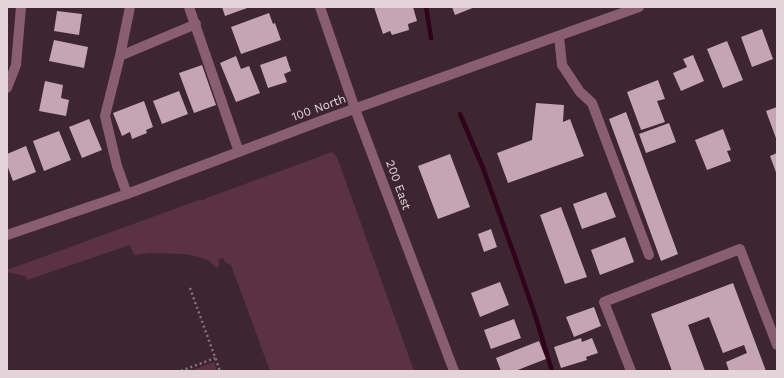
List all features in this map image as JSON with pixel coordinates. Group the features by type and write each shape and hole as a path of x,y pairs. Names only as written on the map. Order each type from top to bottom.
{"street":[{"path":"7,88 16,65 21,7"},
{"path":"127,194 117,166 105,116 120,56 130,7"},
{"path":"189,7 239,152"},
{"name":"200 East","path":"320,7 355,109 454,371"},
{"name":"100 North","path":"7,235 127,194 355,109 640,7"},
{"path":"120,56 196,24"},
{"path":"559,36 562,65 580,92 592,103 649,255"},
{"path":"631,371 604,302 740,250 777,345"}],"path":[{"path":"190,288 220,371"},
{"path":"181,371 215,358"}],"shaded area":[{"path":"332,152 337,157 414,371 270,371 231,265 225,262 223,258 218,260 219,264 217,268 209,261 185,254 150,253 134,255 130,245 27,280 25,276 7,272 7,270 199,200 204,200"},
{"path":"214,362 217,371 190,371"}],"building":[{"path":"222,7 250,7 225,16"},
{"path":"374,7 413,7 417,21 408,24 409,30 392,35 390,31 383,34"},
{"path":"452,7 475,7 455,15"},
{"path":"57,11 82,14 79,35 54,31"},
{"path":"269,13 273,24 275,23 281,40 241,54 231,27"},
{"path":"762,29 773,59 752,67 741,37"},
{"path":"54,40 88,47 84,68 49,61"},
{"path":"727,41 743,80 723,88 707,49"},
{"path":"693,55 704,81 681,91 673,73 687,67 683,59"},
{"path":"236,56 241,69 249,66 260,93 236,102 220,63"},
{"path":"286,56 291,71 284,74 287,82 268,88 260,65"},
{"path":"202,65 216,105 194,113 179,73"},
{"path":"658,80 665,99 657,101 665,122 641,130 627,92"},
{"path":"45,81 63,85 61,98 69,100 66,116 39,111"},
{"path":"179,91 188,114 162,124 153,101"},
{"path":"144,101 153,127 146,130 147,133 132,139 130,132 122,136 113,113"},
{"path":"536,103 564,105 563,122 570,119 584,156 508,183 497,153 532,140"},
{"path":"777,107 777,141 766,111"},
{"path":"626,112 678,254 661,261 609,119"},
{"path":"89,119 102,150 82,158 69,127"},
{"path":"669,123 676,142 646,153 639,134"},
{"path":"723,129 731,150 727,151 731,161 707,170 695,140"},
{"path":"59,131 71,160 44,171 33,141"},
{"path":"26,146 36,172 13,181 7,165 7,154"},
{"path":"777,153 777,175 770,156"},
{"path":"450,154 470,207 438,219 418,166"},
{"path":"606,192 616,217 582,229 573,204"},
{"path":"561,207 587,277 565,284 540,215"},
{"path":"491,229 497,247 484,252 478,234"},
{"path":"625,237 634,262 600,275 591,250"},
{"path":"500,282 509,305 480,317 471,293"},
{"path":"733,283 766,371 729,371 726,362 747,353 744,345 723,353 709,317 688,325 705,371 672,371 651,314"},
{"path":"594,307 601,326 574,337 566,317"},
{"path":"514,319 521,338 491,349 484,330"},
{"path":"581,338 582,342 592,338 598,353 586,357 587,360 561,368 554,347"},
{"path":"539,341 546,359 515,371 501,371 496,358"}],"waterway":[{"path":"426,7 431,38"},
{"path":"460,114 483,168 515,257 552,371"}]}
